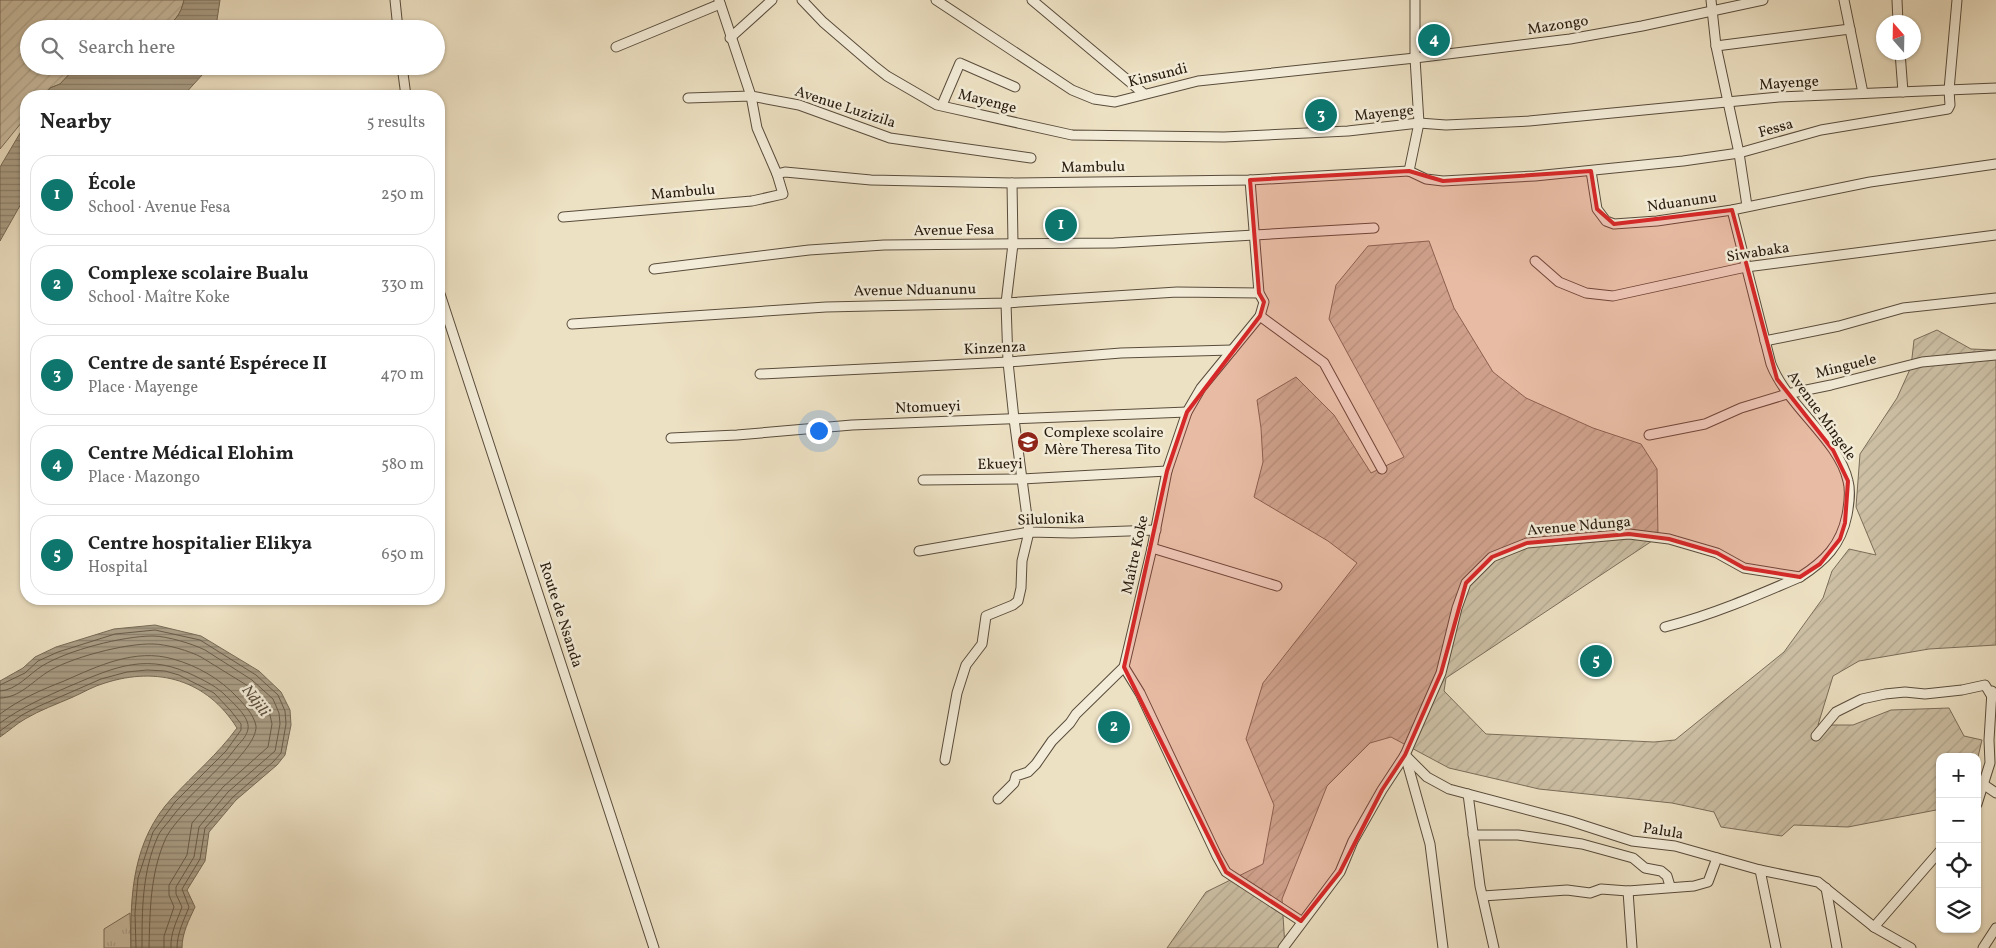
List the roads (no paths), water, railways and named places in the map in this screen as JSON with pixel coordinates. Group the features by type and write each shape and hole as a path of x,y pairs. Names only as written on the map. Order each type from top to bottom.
{"street":[{"path":"395,0 397,20"},
{"path":"730,38 772,0"},
{"name":"Mayenge","path":"802,0 823,22 887,76 937,105 1017,124 1082,136 1224,137 1348,131 1419,123 1529,121 1779,97 1996,88"},
{"name":"Kinsundi","path":"936,0 1072,90 1094,99 1115,102 1198,81 1415,58"},
{"path":"1032,0 1143,94"},
{"path":"1415,0 1415,58 1419,123 1409,170 1426,179 1443,181 1591,171"},
{"path":"1711,0 1716,46 1740,153 1747,206"},
{"name":"Mazongo","path":"1415,58 1570,39 1642,26 1763,0"},
{"path":"1844,0 1863,93"},
{"path":"1897,0 1898,15"},
{"path":"1949,90 1957,0"},
{"path":"616,47 719,2 750,96 688,98"},
{"path":"1716,46 1850,29"},
{"path":"1901,60 1903,92"},
{"path":"942,105 960,63 1015,87"},
{"path":"403,75 405,90"},
{"name":"Fessa","path":"1591,171 1683,162 1740,153 1821,130 1948,108 1950,105 1949,90"},
{"name":"Avenue Luzizila","path":"750,96 799,105 890,138 1031,158"},
{"name":"Mambulu","path":"563,217 752,201 783,194 777,174 757,128 750,96"},
{"name":"Nduanunu","path":"1591,171 1597,209 1606,221 1614,224 1657,221 1732,210 1870,182 1996,164"},
{"name":"Mambulu","path":"777,174 785,172 872,180 1012,183 1250,180 1409,170"},
{"path":"1250,180 1259,293 1264,302 1260,316 1324,363 1382,469"},
{"path":"944,760 957,693 966,665 982,644 986,616 1018,601 1021,588 1022,561 1029,532 1008,362 1006,303 1012,244 1012,183"},
{"name":"Avenue Mingele","path":"1732,210 1765,341 1777,379 1833,450 1842,463 1848,481 1850,501 1846,523 1840,539 1820,564 1800,577"},
{"path":"1255,233 1374,228"},
{"name":"Avenue Fesa","path":"654,269 809,250 884,245 1114,243 1255,233"},
{"name":"Siwabaka","path":"1535,261 1559,282 1586,294 1614,296 1746,267 1996,235"},
{"name":"Avenue Nduanunu","path":"572,324 826,307 1006,303 1177,292 1259,293"},
{"path":"1765,341 1839,326 1903,308 1996,298"},
{"name":"Route de Nsanda","path":"445,309 654,948"},
{"name":"Maître Koke","path":"1124,667 1156,530 1167,471 1187,412 1201,388 1260,316"},
{"name":"Kinzenza","path":"760,374 1008,362 1121,353 1232,350"},
{"name":"Minguele","path":"1649,436 1705,424 1741,408 1787,394 1922,362 1996,355"},
{"name":"Ntomueyi","path":"671,438 738,436 852,425 1187,412"},
{"name":"Ekueyi","path":"923,480 1022,479 1167,471"},
{"name":"Silulonika","path":"919,551 1029,532 1072,533 1156,530"},
{"name":"Avenue Ndunga","path":"1283,948 1340,872 1353,841 1382,790 1405,755 1441,673 1457,608 1466,583 1492,557 1527,543 1629,534 1669,539 1717,553 1744,568 1800,577"},
{"path":"1152,548 1277,586"},
{"path":"1666,627 1724,609 1800,577"},
{"path":"998,799 1014,783 1016,776 1028,772 1040,760 1052,740 1124,667 1140,693 1226,872 1301,922"},
{"path":"1816,736 1836,712 1862,699 1885,694 1905,692 1925,694 1962,690 1985,685 1993,693 1989,740 1990,764 1981,780"},
{"path":"1405,755 1430,844 1443,948"},
{"name":"Palula","path":"1405,755 1427,777 1449,790 1570,821 1632,841 1675,846 1760,870 1810,879 1826,888 1874,927 1911,948"},
{"path":"1981,783 1996,793"},
{"path":"1468,794 1480,886 1494,948"},
{"path":"1473,835 1518,835 1582,844 1633,858 1645,868 1661,871 1667,876 1670,886"},
{"path":"1874,927 1936,856"},
{"path":"1483,896 1567,890 1590,893 1602,889 1628,891 1670,886 1694,886 1708,882 1717,858"},
{"path":"1760,870 1776,948"},
{"path":"1826,888 1837,948"},
{"path":"1628,891 1632,948"},
{"path":"1983,948 1996,928"}],"water":[{"path":"184,0 220,0 217,20 174,20 181,9"},
{"path":"68,75 202,75 188,90 48,90 60,84"},
{"path":"20,133 20,206 0,241 0,167"},
{"name":"Ndjili","path":"155,625 201,636 259,671 281,692 290,710 291,725 285,755 277,765 236,800 209,832 205,861 187,890 195,907 188,922 182,948 131,948 133,887 136,868 149,831 159,814 237,728 225,712 211,698 196,688 180,681 144,676 125,678 97,686 37,713 0,737 0,681 23,668 35,657 56,647 114,629"}],"place":[{"name":"Centre Médical Elohim","path":"1434,40"},
{"name":"Centre de santé Espérece II","path":"1321,115"},
{"name":"École","path":"1061,225"},
{"name":"Complexe scolaire Mère Theresa Tito","path":"1028,442"},
{"name":"Centre hospitalier Elikya","path":"1596,661"},
{"name":"Complexe scolaire Bualu","path":"1114,727"}]}
